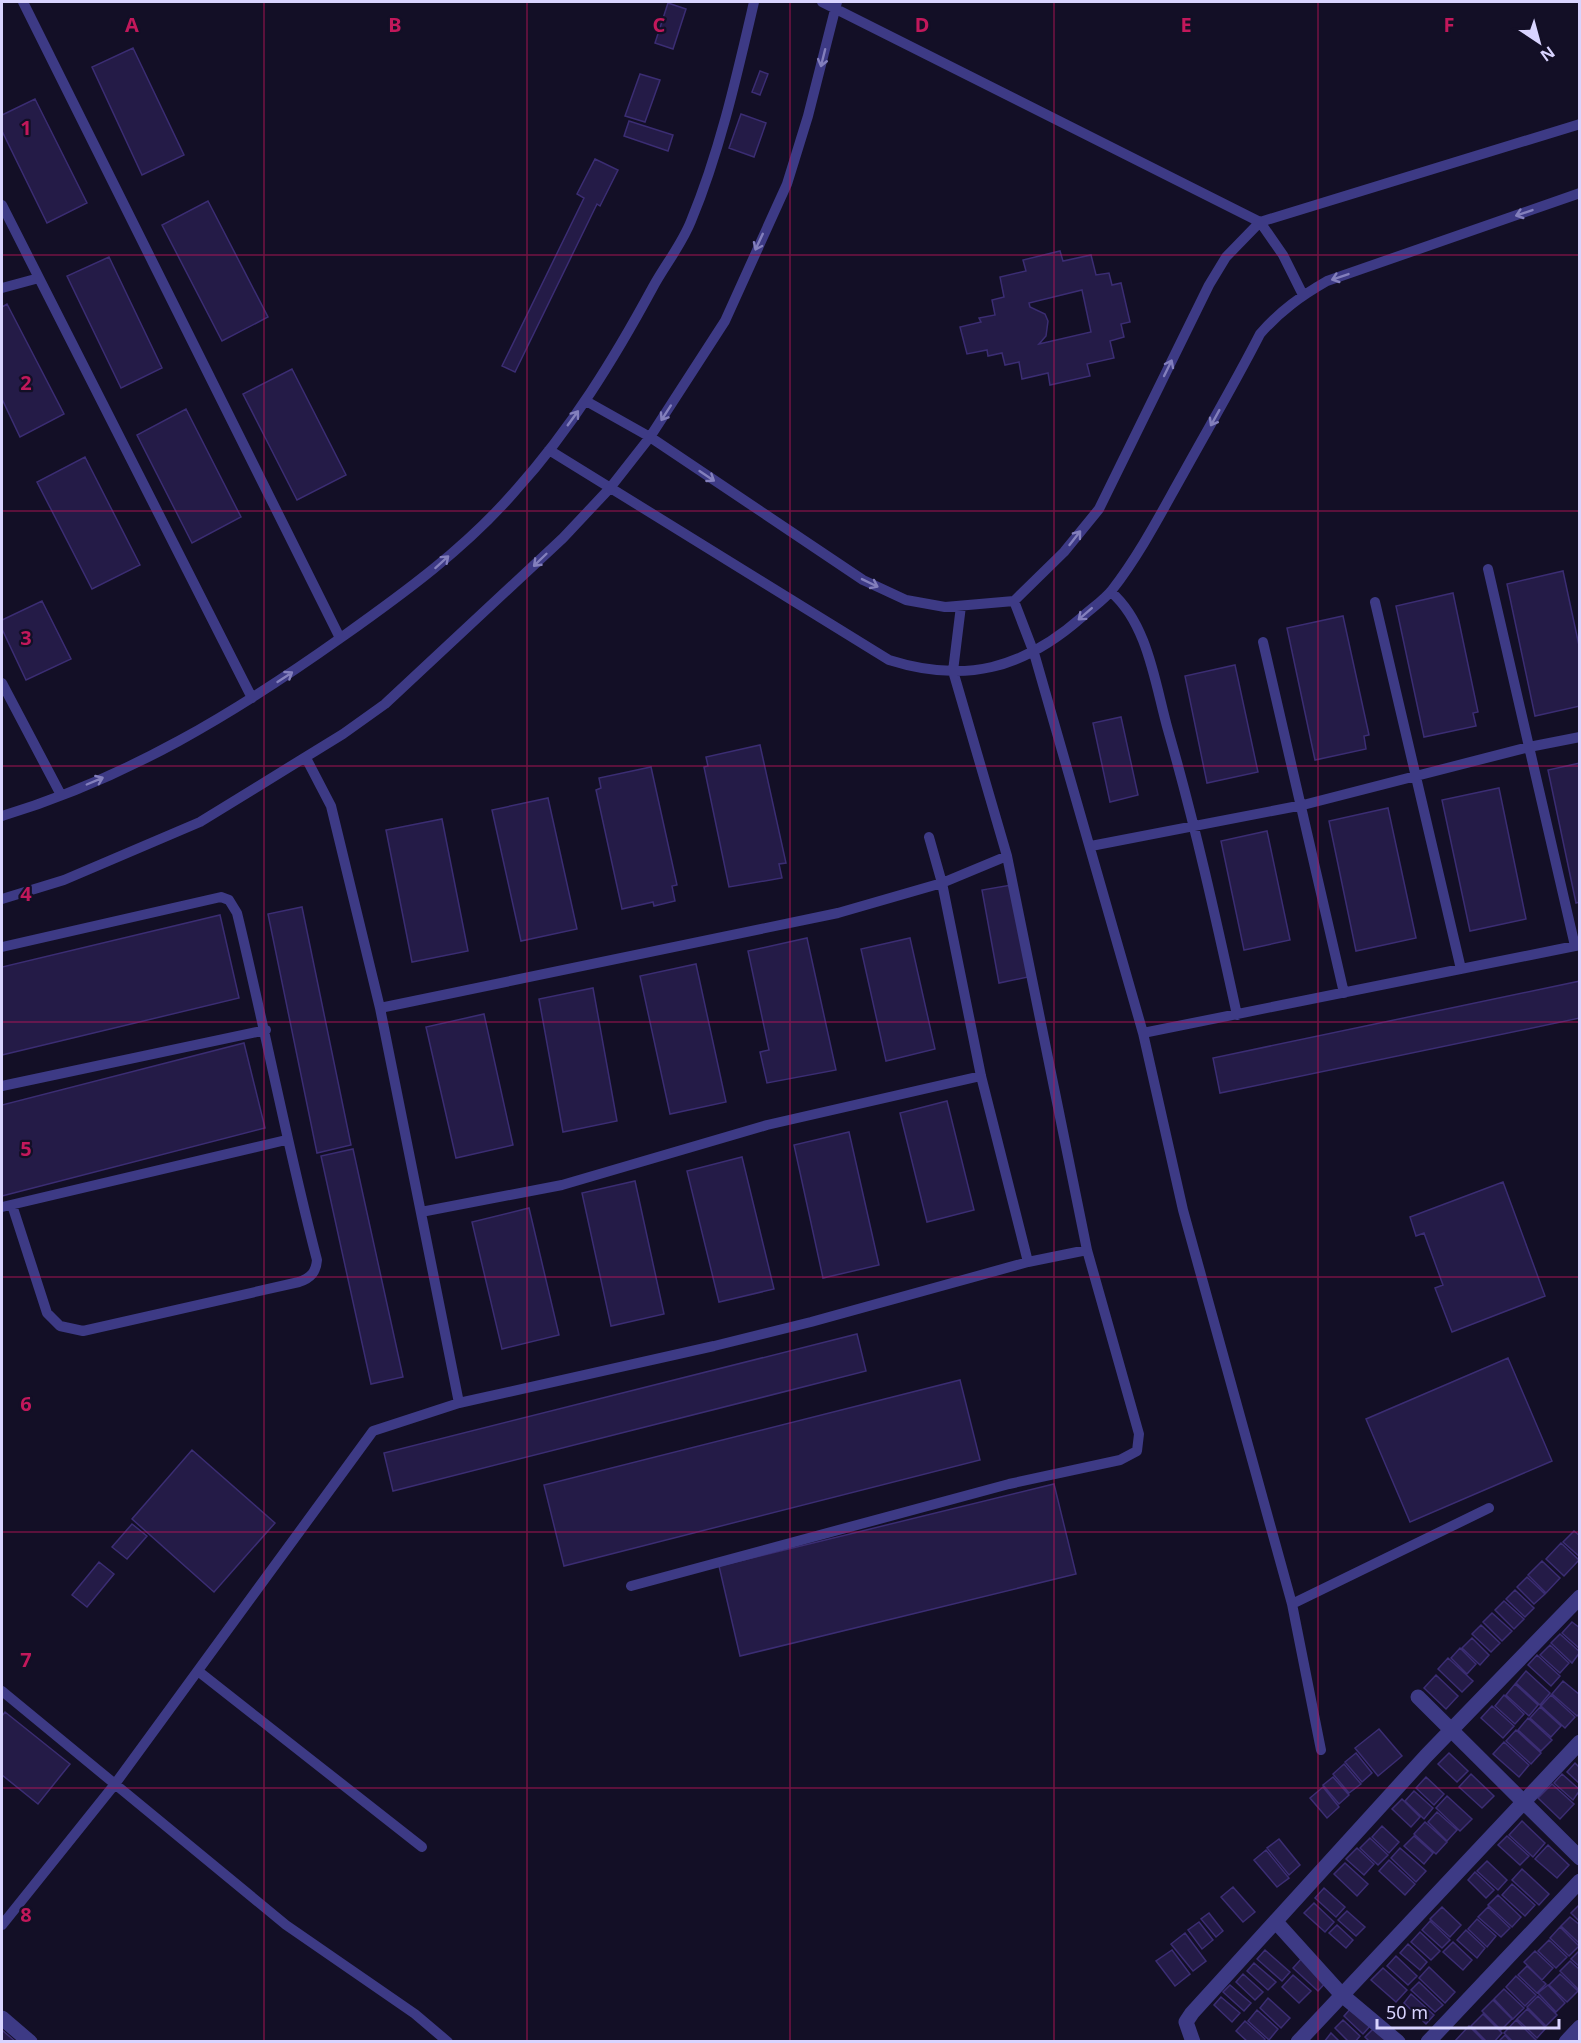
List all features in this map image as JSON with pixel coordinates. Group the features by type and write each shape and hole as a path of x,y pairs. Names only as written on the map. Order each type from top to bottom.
{"street":[{"path":"1193,2042 1188,2035 1186,2022 1192,2013 1452,1731 1580,1597"},
{"path":"1418,1697 1580,1858"},
{"path":"1298,2042 1580,1742"},
{"path":"1428,2042 1580,1881"},
{"path":"1276,1922 1342,1995 1398,2042"},
{"path":"2,2018 30,2042"},
{"path":"1566,2042 1580,2027"}],"lane":[{"path":"23,2 340,638"},
{"path":"2,816 61,795 165,751 252,698 415,586 515,492 586,401 622,345 690,223 732,95 754,2"},
{"path":"822,2 836,5 1260,222 1283,255 1303,295"},
{"path":"2,898 64,880 200,822 306,758 385,704 547,554 610,488 650,437 725,321 787,184 808,116 836,5"},
{"path":"586,401 650,437 863,580 906,600 945,607 1014,601 1064,552 1099,509 1209,285 1226,257 1260,222 1580,124"},
{"path":"549,450 889,660 916,669 952,671 979,670 1008,664 1034,653 1073,625 1110,592 1154,526 1260,334 1277,314 1303,295 1327,282 1580,194"},
{"path":"2,205 252,698"},
{"path":"2,288 39,278"},
{"path":"1143,1033 1577,946 1488,569"},
{"path":"1110,592 1132,617 1140,636 1195,826 1237,1015"},
{"path":"1014,601 1034,653 1143,1033 1183,1210 1292,1604 1322,1750"},
{"path":"1376,602 1461,969"},
{"path":"631,1586 1009,1484 1130,1457 1137,1451 1139,1434 1088,1250 1007,856 952,671 961,606"},
{"path":"1263,642 1303,805 1344,993"},
{"path":"2,683 61,795"},
{"path":"1091,846 1303,805 1529,747 1580,737"},
{"path":"306,758 331,806 380,1008 459,1403"},
{"path":"929,837 942,883 981,1076 1028,1262"},
{"path":"380,1008 838,913 942,883 1007,856"},
{"path":"2,947 221,897 229,900 237,913 266,1030 286,1140 317,1260 316,1269 309,1278 299,1282 83,1331 60,1326 47,1313 7,1206 286,1140"},
{"path":"2,1086 266,1030"},
{"path":"421,1212 561,1185 767,1125 981,1076"},
{"path":"2,1925 115,1784 374,1431 459,1403 608,1371 800,1325 1028,1262 1088,1250"},
{"path":"1292,1604 1489,1508"},
{"path":"198,1671 422,1846"},
{"path":"2,1692 286,1925 415,2014 448,2042"}],"building":[{"path":"668,3 686,9 673,49 655,43"},
{"path":"133,48 184,155 142,175 92,67"},
{"path":"760,71 768,74 760,95 752,92"},
{"path":"640,74 660,80 645,122 625,116"},
{"path":"35,99 87,203 47,223 2,131 2,115"},
{"path":"741,114 766,123 754,157 729,148"},
{"path":"629,121 673,135 668,151 624,136"},
{"path":"595,159 618,170 600,206 597,204 515,372 502,366 584,198 577,194"},
{"path":"208,201 268,317 222,341 162,225"},
{"path":"1060,251 1063,261 1091,255 1096,275 1109,273 1112,285 1121,283 1130,322 1121,324 1124,337 1110,341 1114,358 1087,364 1090,376 1050,385 1048,373 1022,379 1019,362 1005,365 1002,353 988,356 987,350 967,354 960,327 981,322 979,318 995,315 992,300 1004,297 1000,277 1026,271 1023,260","holes":["1082,290 1091,332 1039,344 1046,336 1048,321 1045,314 1030,307 1029,303"]},
{"path":"109,257 162,368 121,388 67,276"},
{"path":"7,304 64,414 20,437 2,399 2,307"},
{"path":"292,369 346,475 297,500 243,394"},
{"path":"186,409 241,517 192,543 137,435"},
{"path":"85,457 140,565 92,589 37,482"},
{"path":"1563,571 1580,650 1580,706 1535,716 1507,584"},
{"path":"1453,593 1478,712 1473,713 1476,726 1424,737 1396,606"},
{"path":"42,601 71,659 26,680 2,629 2,620"},
{"path":"1343,616 1369,735 1364,736 1366,749 1315,760 1287,628"},
{"path":"1235,665 1258,772 1207,783 1185,676"},
{"path":"1121,717 1138,795 1110,802 1093,723"},
{"path":"760,745 786,863 779,864 782,878 729,887 704,767 708,766 706,757"},
{"path":"1580,763 1580,902 1576,903 1548,770"},
{"path":"651,767 677,885 672,886 675,901 654,906 653,902 622,909 596,790 601,788 599,778"},
{"path":"1499,788 1526,919 1470,931 1442,800"},
{"path":"548,798 577,929 521,941 492,810"},
{"path":"1388,808 1416,938 1356,951 1329,821"},
{"path":"442,819 468,951 412,962 386,830"},
{"path":"1267,831 1290,940 1244,950 1221,841"},
{"path":"1011,885 1028,977 999,983 982,890"},
{"path":"302,907 351,1145 317,1153 268,914"},
{"path":"220,915 239,998 2,1055 2,967"},
{"path":"807,938 836,1070 767,1083 760,1052 769,1050 748,951"},
{"path":"910,938 935,1049 886,1061 861,949"},
{"path":"696,964 726,1102 670,1114 640,976"},
{"path":"1580,981 1580,1018 1220,1093 1213,1058"},
{"path":"593,988 617,1121 563,1132 539,999"},
{"path":"484,1014 513,1145 456,1158 426,1027"},
{"path":"244,1043 265,1128 2,1196 2,1105"},
{"path":"947,1101 974,1210 927,1222 900,1113"},
{"path":"849,1132 879,1265 823,1278 794,1145"},
{"path":"353,1149 403,1377 371,1384 321,1156"},
{"path":"742,1157 774,1289 719,1302 687,1171"},
{"path":"635,1181 664,1314 611,1326 582,1193"},
{"path":"1503,1182 1545,1296 1452,1332 1435,1288 1443,1285 1424,1233 1416,1236 1410,1217"},
{"path":"529,1208 559,1335 502,1349 472,1222"},
{"path":"857,1334 866,1371 393,1491 384,1453"},
{"path":"1508,1358 1552,1461 1410,1522 1366,1419"},
{"path":"960,1380 980,1460 564,1566 544,1485"},
{"path":"192,1450 275,1523 214,1592 132,1519"},
{"path":"1054,1484 1076,1574 740,1656 719,1566"},
{"path":"132,1524 147,1536 127,1559 112,1547"},
{"path":"1574,1531 1580,1536 1580,1557 1563,1542"},
{"path":"1561,1543 1579,1560 1564,1576 1546,1559"},
{"path":"1542,1561 1560,1578 1546,1593 1528,1575"},
{"path":"99,1562 114,1574 87,1607 72,1595"},
{"path":"1527,1577 1545,1594 1534,1604 1517,1587"},
{"path":"1515,1590 1534,1608 1525,1617 1506,1599"},
{"path":"1504,1601 1524,1619 1514,1629 1495,1610"},
{"path":"1492,1613 1512,1631 1502,1641 1483,1622"},
{"path":"1572,1622 1580,1628 1580,1649 1562,1633"},
{"path":"1481,1625 1500,1643 1491,1652 1472,1634"},
{"path":"1560,1634 1580,1652 1572,1663 1551,1643"},
{"path":"1472,1638 1489,1655 1480,1665 1462,1648"},
{"path":"1550,1645 1569,1663 1560,1673 1540,1655"},
{"path":"1460,1648 1476,1664 1467,1674 1451,1658"},
{"path":"1537,1655 1560,1676 1551,1686 1528,1665"},
{"path":"1448,1658 1473,1681 1462,1692 1438,1669"},
{"path":"1526,1671 1550,1693 1540,1705 1516,1683"},
{"path":"1436,1675 1458,1696 1446,1709 1424,1688"},
{"path":"1563,1681 1580,1695 1580,1713 1577,1716 1552,1694"},
{"path":"1515,1684 1538,1705 1529,1716 1506,1695"},
{"path":"1504,1695 1524,1714 1515,1724 1495,1706"},
{"path":"1551,1695 1575,1717 1565,1728 1541,1706"},
{"path":"1492,1706 1514,1726 1503,1738 1481,1718"},
{"path":"1540,1707 1561,1726 1551,1737 1530,1718"},
{"path":"5,1712 70,1764 38,1804 2,1775 2,1716"},
{"path":"1528,1718 1552,1740 1541,1751 1518,1730"},
{"path":"1379,1729 1402,1756 1378,1776 1355,1748"},
{"path":"1516,1730 1541,1753 1531,1764 1506,1741"},
{"path":"1504,1742 1529,1765 1519,1777 1493,1754"},
{"path":"1356,1753 1372,1773 1362,1782 1345,1762"},
{"path":"1449,1753 1468,1771 1457,1782 1438,1764"},
{"path":"1575,1763 1580,1768 1580,1784 1567,1772"},
{"path":"1344,1764 1361,1784 1349,1793 1333,1774"},
{"path":"1471,1774 1494,1796 1482,1808 1459,1787"},
{"path":"1562,1774 1580,1790 1573,1800 1554,1783"},
{"path":"1333,1777 1349,1795 1339,1804 1323,1785"},
{"path":"1426,1777 1444,1794 1434,1805 1416,1788"},
{"path":"1552,1784 1574,1804 1560,1819 1538,1798"},
{"path":"1323,1787 1339,1807 1327,1818 1310,1798"},
{"path":"1414,1791 1433,1808 1424,1819 1405,1801"},
{"path":"1447,1796 1472,1819 1460,1831 1436,1808"},
{"path":"1402,1799 1420,1817 1411,1827 1392,1809"},
{"path":"1437,1812 1457,1830 1447,1841 1428,1822"},
{"path":"1522,1821 1545,1843 1533,1857 1509,1835"},
{"path":"1425,1822 1447,1842 1436,1854 1414,1834"},
{"path":"1382,1826 1399,1842 1389,1853 1372,1837"},
{"path":"1414,1836 1433,1853 1424,1864 1404,1846"},
{"path":"1507,1836 1529,1856 1520,1865 1498,1845"},
{"path":"1370,1838 1388,1855 1378,1865 1360,1848"},
{"path":"1279,1839 1300,1865 1289,1875 1267,1848"},
{"path":"1548,1845 1569,1865 1557,1878 1535,1859"},
{"path":"1357,1848 1374,1864 1364,1875 1346,1859"},
{"path":"1400,1848 1426,1871 1416,1882 1391,1858"},
{"path":"1266,1850 1289,1878 1277,1887 1254,1860"},
{"path":"1389,1860 1415,1884 1405,1895 1379,1871"},
{"path":"1487,1861 1507,1880 1498,1890 1477,1871"},
{"path":"1345,1863 1368,1884 1357,1896 1334,1874"},
{"path":"1522,1869 1549,1894 1539,1905 1512,1880"},
{"path":"1475,1872 1494,1890 1486,1898 1468,1880"},
{"path":"1512,1884 1535,1905 1525,1916 1502,1895"},
{"path":"1233,1887 1255,1912 1243,1922 1221,1897"},
{"path":"1324,1888 1345,1907 1336,1917 1315,1898"},
{"path":"1498,1895 1521,1917 1512,1927 1488,1905"},
{"path":"1314,1903 1334,1922 1325,1932 1304,1913"},
{"path":"1580,1904 1580,1922 1571,1913"},
{"path":"1442,1907 1461,1925 1450,1937 1430,1919"},
{"path":"1488,1907 1510,1928 1501,1937 1478,1917"},
{"path":"1347,1911 1365,1927 1356,1936 1338,1920"},
{"path":"1209,1913 1223,1931 1216,1937 1201,1919"},
{"path":"1570,1917 1580,1925 1580,1944 1561,1926"},
{"path":"1477,1919 1496,1936 1487,1947 1468,1929"},
{"path":"1430,1921 1450,1940 1442,1948 1422,1930"},
{"path":"1199,1922 1213,1940 1202,1949 1188,1930"},
{"path":"1337,1925 1353,1940 1346,1948 1329,1933"},
{"path":"1560,1927 1579,1946 1569,1956 1550,1938"},
{"path":"1466,1930 1485,1948 1477,1958 1457,1940"},
{"path":"1420,1932 1440,1951 1431,1960 1411,1942"},
{"path":"1185,1933 1206,1961 1193,1971 1171,1944"},
{"path":"1549,1940 1567,1957 1556,1968 1538,1951"},
{"path":"1453,1942 1472,1960 1463,1970 1443,1952"},
{"path":"1408,1944 1427,1962 1420,1970 1400,1953"},
{"path":"1172,1950 1190,1974 1175,1986 1156,1961"},
{"path":"1265,1950 1290,1972 1282,1981 1257,1959"},
{"path":"1580,1950 1580,1967 1571,1959"},
{"path":"1535,1951 1553,1968 1542,1980 1524,1962"},
{"path":"1396,1956 1417,1976 1408,1985 1387,1966"},
{"path":"1303,1957 1328,1980 1318,1991 1293,1968"},
{"path":"1570,1961 1580,1970 1580,1991 1560,1971"},
{"path":"1254,1963 1276,1982 1268,1990 1247,1971"},
{"path":"1527,1966 1546,1984 1537,1993 1518,1975"},
{"path":"1429,1967 1455,1992 1445,2003 1419,1978"},
{"path":"1383,1968 1407,1990 1396,2002 1371,1980"},
{"path":"1243,1974 1263,1992 1255,2000 1236,1982"},
{"path":"1560,1974 1578,1991 1567,2002 1549,1985"},
{"path":"1293,1975 1311,1991 1299,2003 1282,1987"},
{"path":"1516,1976 1536,1995 1525,2006 1506,1987"},
{"path":"1419,1982 1443,2005 1435,2012 1411,1990"},
{"path":"1230,1985 1251,2003 1244,2011 1223,1992"},
{"path":"1548,1985 1565,2003 1556,2012 1538,1993"},
{"path":"1504,1989 1524,2008 1513,2019 1494,1999"},
{"path":"1411,1994 1434,2015 1426,2024 1404,2003"},
{"path":"1538,1996 1557,2015 1546,2026 1527,2007"},
{"path":"1221,1997 1240,2013 1232,2022 1214,2005"},
{"path":"1268,1998 1290,2018 1281,2028 1260,2008"},
{"path":"1493,2000 1512,2019 1501,2030 1482,2011"},
{"path":"1352,2007 1371,2025 1363,2034 1344,2016"},
{"path":"1527,2009 1546,2028 1537,2038 1517,2019"},
{"path":"1257,2010 1278,2029 1269,2040 1248,2021"},
{"path":"1483,2014 1502,2033 1494,2042 1487,2042 1471,2026"},
{"path":"1343,2020 1360,2036 1355,2042 1349,2042 1335,2028"},
{"path":"1516,2020 1536,2040 1535,2042 1513,2042 1504,2033"},
{"path":"1245,2021 1265,2039 1263,2042 1248,2042 1236,2031"},
{"path":"1469,2026 1485,2042 1454,2042"},
{"path":"1374,2028 1388,2042 1370,2042 1365,2037"},
{"path":"2,2030 16,2042 2,2042"},
{"path":"1331,2033 1340,2042 1324,2042"},
{"path":"1505,2035 1511,2042 1498,2042"}]}
